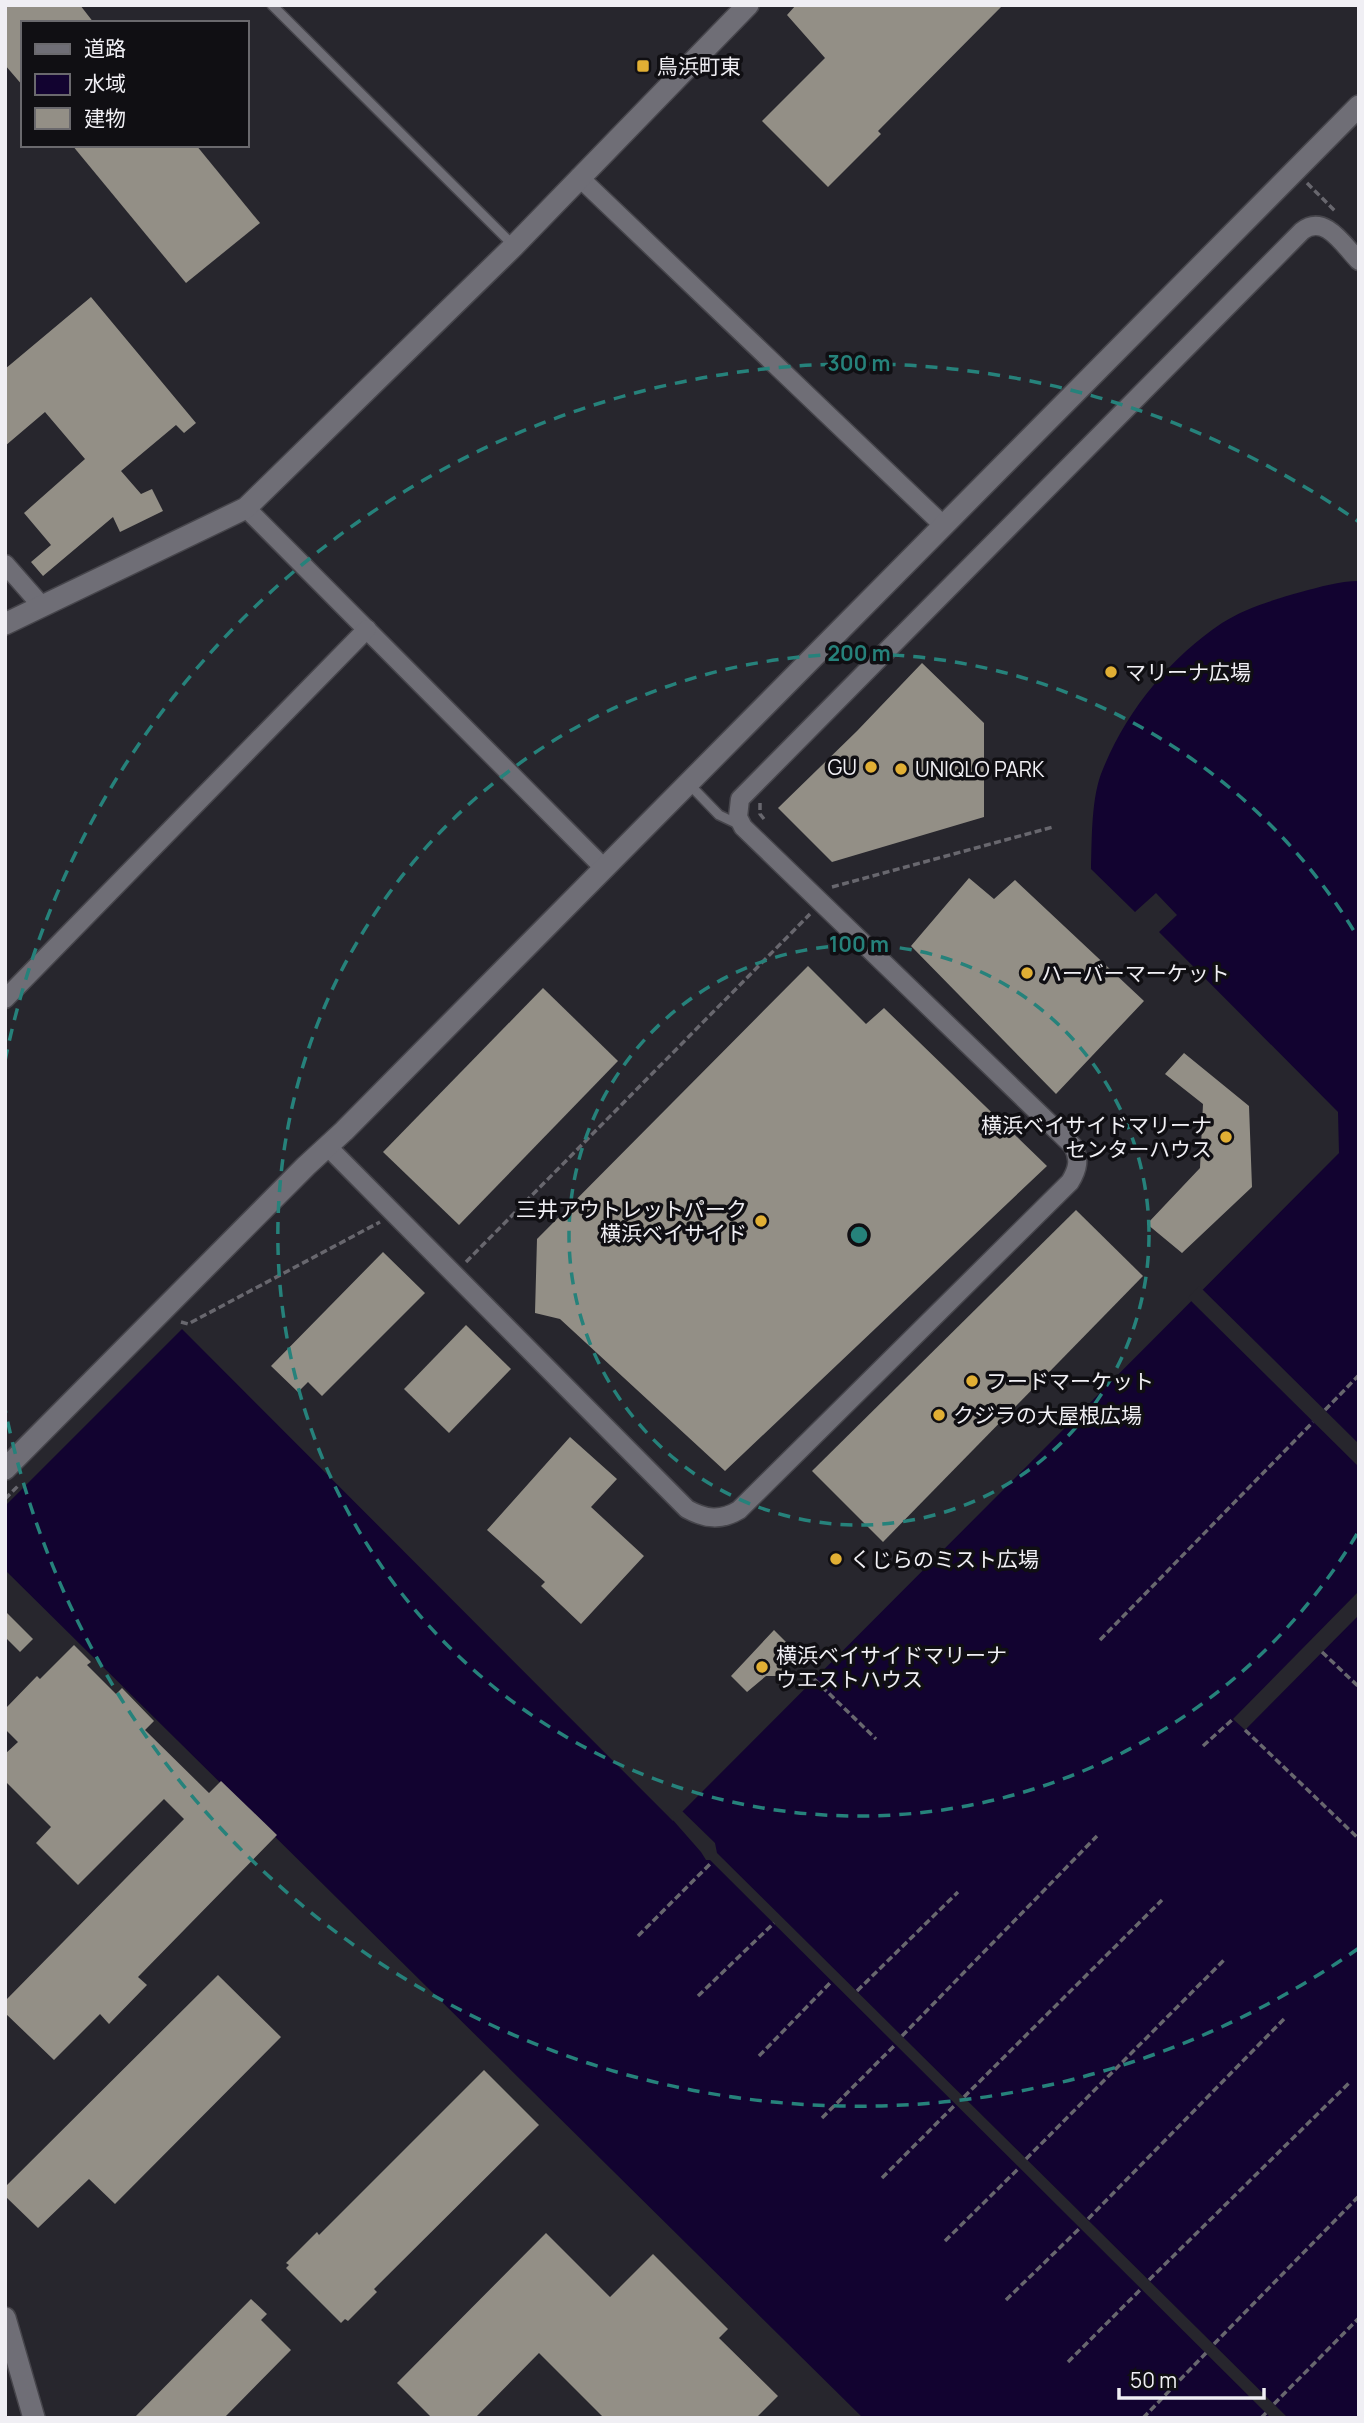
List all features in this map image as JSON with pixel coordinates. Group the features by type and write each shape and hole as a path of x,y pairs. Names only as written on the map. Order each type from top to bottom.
{"street":[{"path":"5,624 246,508 514,246 748,5"},
{"path":"5,1469 328,1147 1359,106"},
{"path":"579,177 943,525"},
{"path":"328,1147 687,1509 700,1516 717,1518 729,1516 739,1510 1070,1182 1077,1170 1077,1153 1073,1146 743,827 738,817 740,799 1302,231 1314,225 1323,226 1359,261"},
{"path":"246,508 604,868"},
{"path":"5,564 41,605"},
{"path":"5,999 367,629"},
{"path":"5,2318 34,2418"}],"lane":[{"path":"272,5 514,246"},
{"path":"688,783 719,815 743,827"}],"path":[{"path":"1305,182 1341,216"},
{"path":"761,799 760,814 773,829"},
{"path":"837,895 830,888 1054,827"},
{"path":"464,1265 811,912"},
{"path":"190,1312 181,1322 188,1324 382,1221 373,1212"},
{"path":"1325,1410 1359,1375"},
{"path":"1100,1640 1313,1422"},
{"path":"1322,1652 1359,1687"},
{"path":"814,1679 876,1739"},
{"path":"1203,1746 1233,1718"},
{"path":"1245,1730 1359,1839"},
{"path":"902,2036 1097,1836"},
{"path":"638,1936 712,1862"},
{"path":"857,1991 958,1892"},
{"path":"964,2097 1162,1900"},
{"path":"698,1996 774,1923"},
{"path":"1026,2159 1224,1961"},
{"path":"759,2056 832,1981"},
{"path":"1088,2219 1284,2019"},
{"path":"822,2118 896,2044"},
{"path":"1149,2280 1349,2083"},
{"path":"882,2178 956,2104"},
{"path":"945,2241 1019,2168"},
{"path":"1214,2344 1359,2196"},
{"path":"1006,2300 1080,2228"},
{"path":"1068,2362 1141,2289"},
{"path":"1275,2404 1359,2318"},
{"path":"1143,2418 1206,2353"},
{"path":"1261,2418 1266,2413"}],"water":[{"path":"1359,581 1359,2418 863,2418 5,1570 5,1506 182,1329 673,1821 1339,1153 1338,1112 1159,932 1177,915 1156,893 1135,912 1091,869 1094,805 1103,769 1137,706 1168,669 1203,637 1241,613 1301,592 1337,583"}],"pier":[{"path":"1199,1286 1359,1444 1359,1467 1188,1298"},
{"path":"1359,1591 1359,1615 1245,1730 1233,1719"},
{"path":"680,1809 715,1843 717,1853 1288,2418 1271,2418 710,1860 706,1860 665,1811 672,1817"}],"building":[{"path":"5,5 80,5 92,21 21,21 21,84 5,65"},
{"path":"796,5 1003,5 878,131 881,134 828,187 762,121 825,58 787,15"},
{"path":"74,147 198,147 260,223 186,283"},
{"path":"91,297 196,423 184,433 176,425 121,471 141,494 152,489 163,511 120,532 113,517 43,576 31,562 51,545 24,513 85,459 45,412 5,446 5,369"},
{"name":"UNIQLO PARK","path":"922,663 984,723 984,817 832,862 778,808"},
{"name":"ハーバーマーケット","path":"969,878 994,899 1015,880 1144,1001 1056,1094 911,946"},
{"name":"三井アウトレットパーク 横浜ベイサイド","path":"808,966 866,1024 884,1008 1047,1166 725,1471 560,1319 535,1313 537,1239"},
{"path":"543,988 618,1061 459,1225 383,1152"},
{"name":"横浜ベイサイドマリーナ センターハウス","path":"1184,1053 1249,1106 1252,1187 1182,1253 1147,1224 1200,1168 1203,1104 1165,1074"},
{"name":"フードマーケット","path":"1076,1210 1143,1276 883,1542 812,1471"},
{"path":"383,1252 425,1293 322,1396 308,1382 298,1392 271,1366"},
{"path":"466,1325 511,1369 449,1433 404,1389"},
{"path":"570,1437 617,1479 591,1507 644,1556 581,1624 541,1586 545,1582 487,1530"},
{"path":"5,1611 33,1639 20,1652 5,1637"},
{"name":"横浜ベイサイドマリーナ ウエストハウス","path":"774,1630 792,1648 785,1658 784,1676 766,1676 747,1692 731,1676"},
{"path":"74,1645 91,1662 87,1665 116,1694 122,1688 154,1721 145,1730 209,1793 221,1781 277,1835 138,1977 147,1985 109,2024 100,2014 54,2060 5,2013 5,2001 184,1819 164,1799 78,1885 36,1843 51,1827 5,1781 5,1754 18,1742 5,1729 5,1709 37,1676 40,1679"},
{"path":"218,1975 281,2037 115,2204 89,2179 38,2228 5,2196 5,2187"},
{"path":"484,2070 539,2125 374,2289 377,2292 348,2321 345,2319 341,2323 286,2268 289,2265 286,2263 317,2232 319,2235"},
{"path":"546,2233 610,2297 653,2254 728,2329 719,2338 778,2396 756,2418 604,2418 539,2353 475,2418 432,2418 397,2383"},
{"path":"251,2299 267,2314 261,2320 291,2350 224,2418 134,2418"}],"place":[{"name":"鳥浜町東","path":"643,66"},
{"name":"マリーナ広場","path":"1111,672"},
{"name":"GU","path":"871,767"},
{"name":"UNIQLO PARK","path":"901,769"},
{"name":"ハーバーマーケット","path":"1027,973"},
{"name":"横浜ベイサイドマリーナ センターハウス","path":"1226,1137"},
{"name":"三井アウトレットパーク 横浜ベイサイド","path":"761,1221"},
{"name":"フードマーケット","path":"972,1381"},
{"name":"クジラの大屋根広場","path":"939,1415"},
{"name":"くじらのミスト広場","path":"836,1559"},
{"name":"横浜ベイサイドマリーナ ウエストハウス","path":"762,1667"}]}
